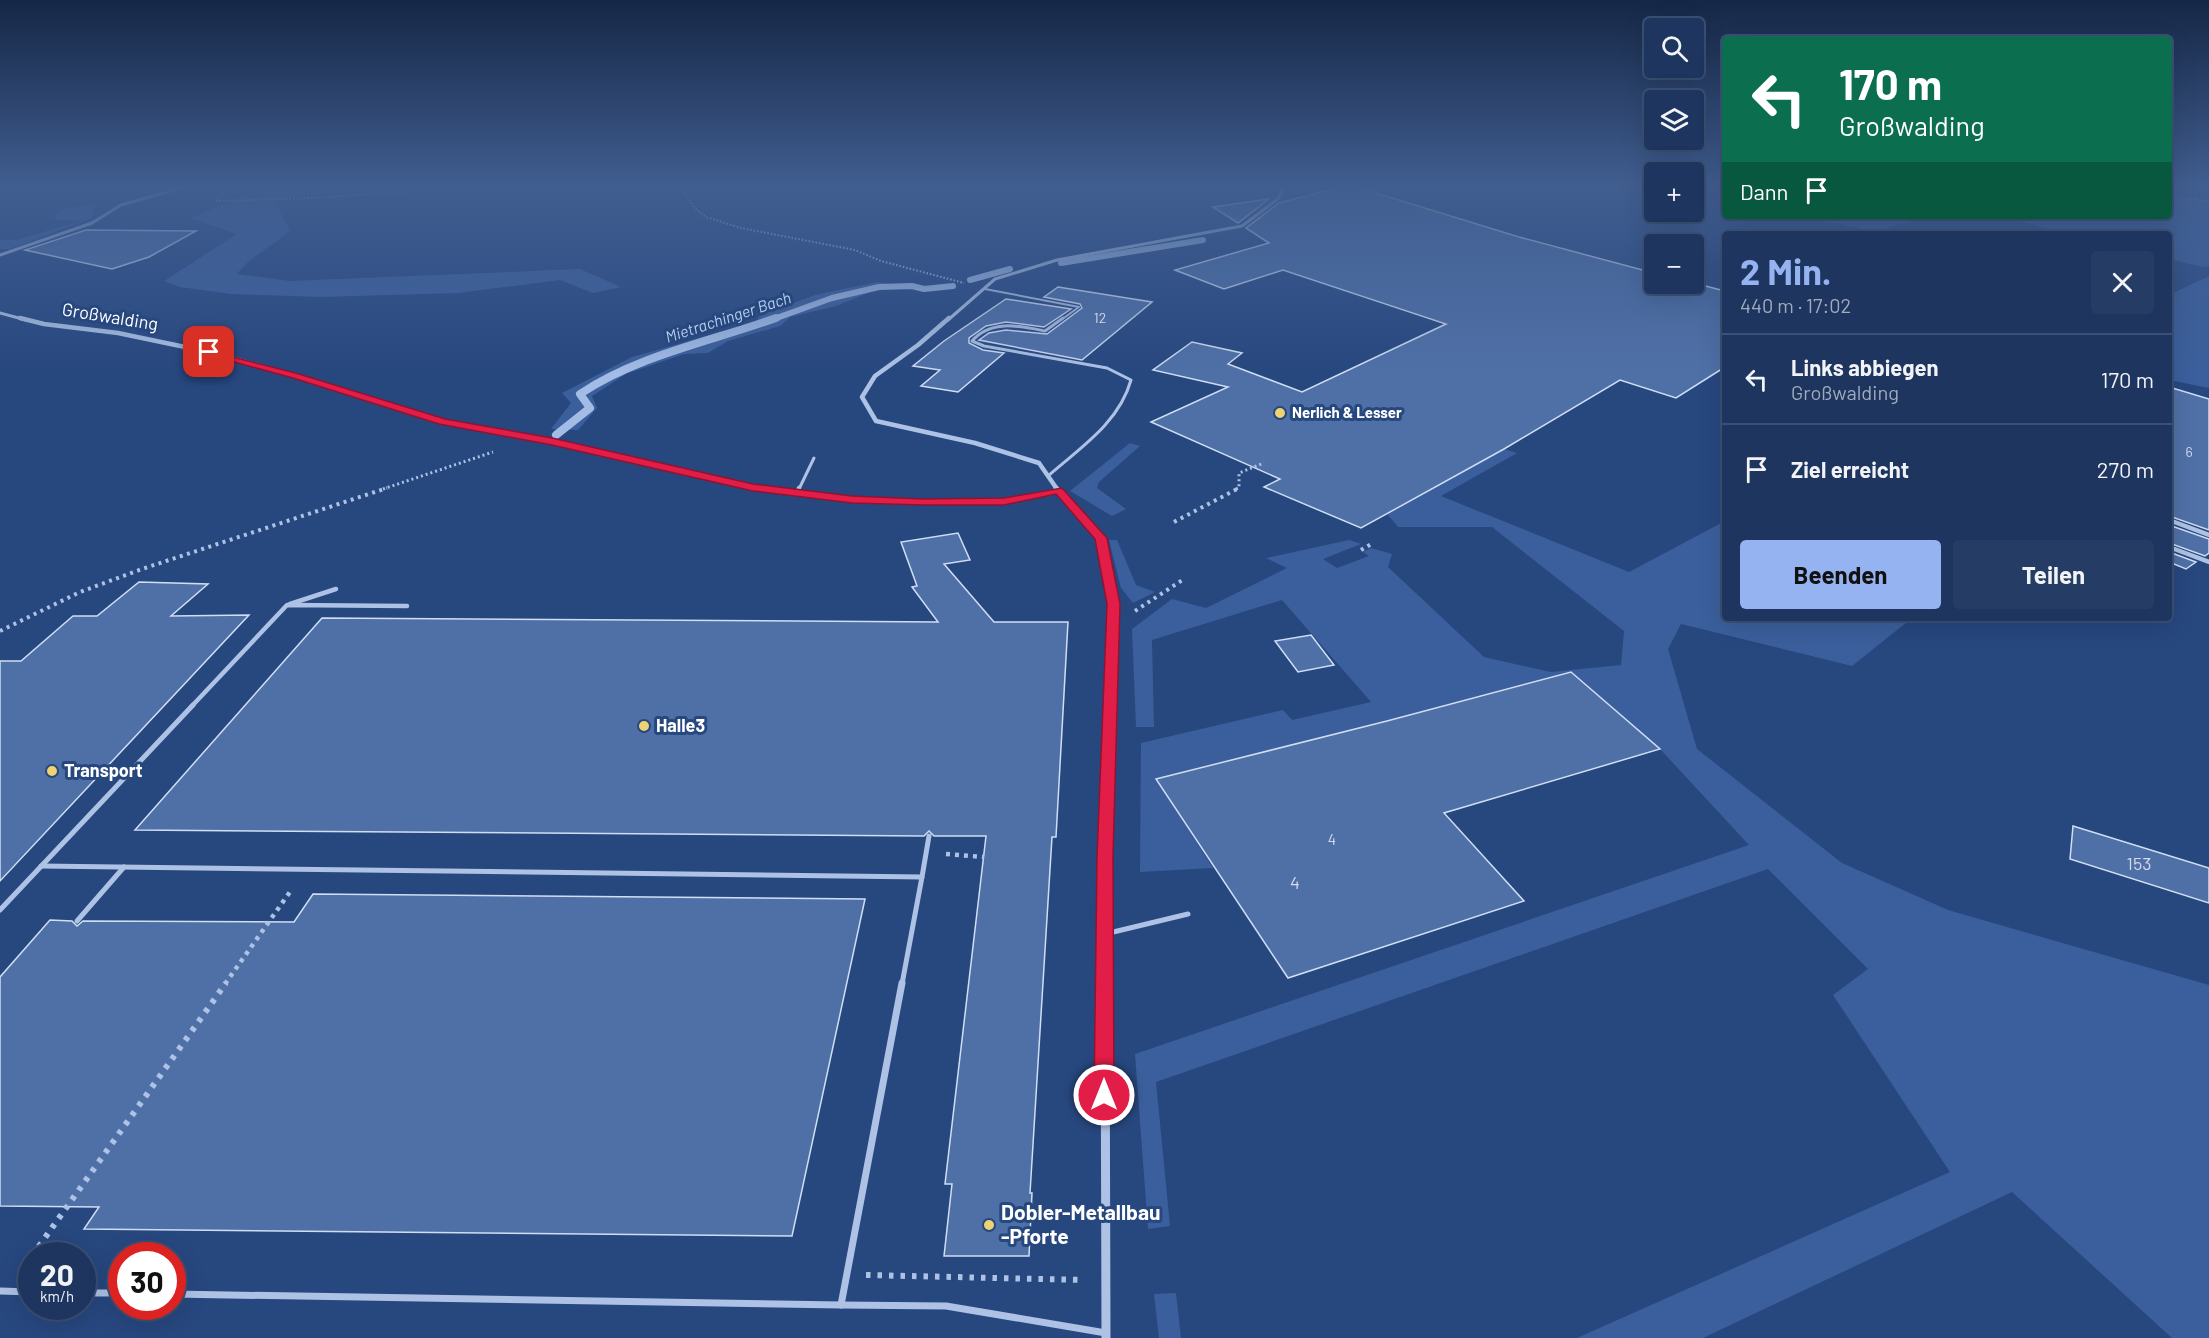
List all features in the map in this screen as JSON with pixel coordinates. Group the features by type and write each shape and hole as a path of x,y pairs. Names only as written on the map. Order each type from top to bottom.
{"street":[{"path":"0,255 19,248"},
{"path":"1106,1336 1104,1278 1105,857 1114,604 1101,538 1058,490 1039,463 975,443 876,422 861,397 875,376 918,345 995,279 1057,260 1120,248"},
{"name":"Großwalding","path":"0,313 44,324 118,333 209,352 296,376 443,422 533,438 753,488 852,499 992,501 1058,490"}],"lane":[{"path":"985,289 1079,307 1046,331 1014,326 990,329 976,335 972,341 984,346 1107,368 1131,380 1129,393 1103,428 1048,477"},
{"path":"797,493 814,458"},
{"path":"2172,521 2209,535"},
{"path":"2172,548 2209,562"},
{"path":"0,910 287,605 336,589"},
{"path":"287,605 407,606"},
{"path":"841,1305 929,836"},
{"path":"41,866 922,877"},
{"path":"77,921 125,867"},
{"path":"1105,934 1188,914"},
{"path":"0,1291 18,1292"},
{"path":"186,1294 946,1306 1106,1336"}],"path":[{"path":"847,248 881,261 985,289"},
{"path":"0,631 80,592 111,580 533,438"},
{"path":"1174,522 1239,488 1239,473 1264,463"},
{"path":"1360,550 1373,543"},
{"path":"1138,609 1184,579"},
{"path":"926,854 984,857"},
{"path":"42,1242 306,869"},
{"path":"847,1275 950,1276 1066,1281 1104,1278"}],"shaded area":[{"path":"215,248 267,248 249,261 237,274 289,281 580,269 621,287 593,293 560,280 458,293 320,297 231,294 180,287 164,281"},
{"path":"2172,248 2209,248 2209,266 2203,267 2172,260"},
{"path":"2209,276 2209,388 2172,381 2172,294"},
{"path":"877,282 890,284 836,306 790,317 780,326 728,341 708,353 684,354 626,374 592,396 597,408 578,430 551,429 571,403 562,393 632,357 757,322 759,316 815,295"},
{"path":"1130,443 1140,446 1099,482 1097,488 1126,509 1112,516 1070,491"},
{"path":"1504,449 1517,453 1441,496 1629,572 1722,523 1722,621 1908,621 1852,666 1681,624 1668,649 1697,749 1842,863 1948,910 2209,985 2209,1338 2172,1338 2012,1192 1703,1338 1577,1338 1950,1172 1833,995 1868,969 1768,869 1156,1082 1170,1226 1148,1229 1135,1054 1749,845 1660,749 1571,672 1156,779 1213,868 1140,872 1141,743 1283,710 1292,720 1371,702 1282,600 1152,640 1154,727 1136,727 1132,629 1172,599 1206,608 1287,568 1266,558 1349,540 1361,544 1323,559 1337,568 1369,556 1363,552 1371,548 1392,554 1388,567 1484,657 1551,672 1621,665 1624,631 1492,527 1398,527 1387,514"},
{"path":"1109,540 1117,540 1136,585 1155,592 1133,603 1121,588"},
{"path":"1176,1293 1181,1338 1159,1338 1154,1294"}],"building":[{"path":"164,248 149,257 112,269 25,250"},
{"path":"1250,248 1562,248 1644,270 1644,294 1704,294 1704,286 1722,290 1722,369 1676,398 1620,380 1504,449 1361,528 1264,487 1280,479 1151,422 1228,387 1153,370 1192,342 1242,353 1228,364 1302,392 1446,324 1283,270 1224,289 1175,270"},
{"path":"1058,287 1152,302 1082,360 979,340 989,333 1006,330 1047,334 1082,308 1080,304 1044,297"},
{"path":"1006,299 1071,309 1044,327 1006,322 986,326 969,338 969,343 983,350 1004,353 958,392 921,386 940,370 913,366 944,341"},
{"path":"2172,388 2209,399 2209,530 2172,517"},
{"path":"2172,526 2209,539 2209,553 2205,556 2172,544"},
{"name":"Halle3","path":"958,533 970,560 944,564 994,622 1068,622 1056,837 1052,837 1030,1193 1032,1193 1029,1256 944,1256 952,1184 945,1184 986,836 934,836 929,831 924,836 135,830 322,618 938,622 912,587 917,586 901,542"},
{"path":"2172,553 2196,562 2186,569 2172,563"},
{"name":"Transport","path":"139,582 208,584 171,616 249,615 0,881 0,661 21,661 73,616 97,616"},
{"path":"1311,635 1334,665 1298,672 1275,641"},
{"path":"1571,672 1660,749 1444,813 1524,901 1288,978 1156,779 1387,721"},
{"path":"2073,826 2209,868 2209,903 2070,859"},
{"path":"313,894 865,899 792,1236 84,1229 99,1207 0,1206 0,977 50,920 72,921 77,926 83,921 294,922"}],"waterway":[{"name":"Mietrachinger Bach","path":"1061,263 1151,248"},
{"name":"Mietrachinger Bach","path":"970,280 1010,269"},
{"name":"Mietrachinger Bach","path":"771,320 832,298 879,287 912,286 924,289 953,286"},
{"name":"Mietrachinger Bach","path":"556,435 590,408 580,394 603,381 650,359 776,318"}],"place":[{"name":"Nerlich & Lesser","path":"1280,413"},
{"name":"Halle3","path":"644,726"},
{"name":"Transport","path":"52,771"},
{"name":"Dobler-Metallbau -Pforte","path":"989,1225"}],"route":[{"path":"209,352 296,376 443,422 552,441 753,488 852,499 923,502 1004,501 1058,490 1101,538 1114,604 1105,857 1104,1095"}]}
